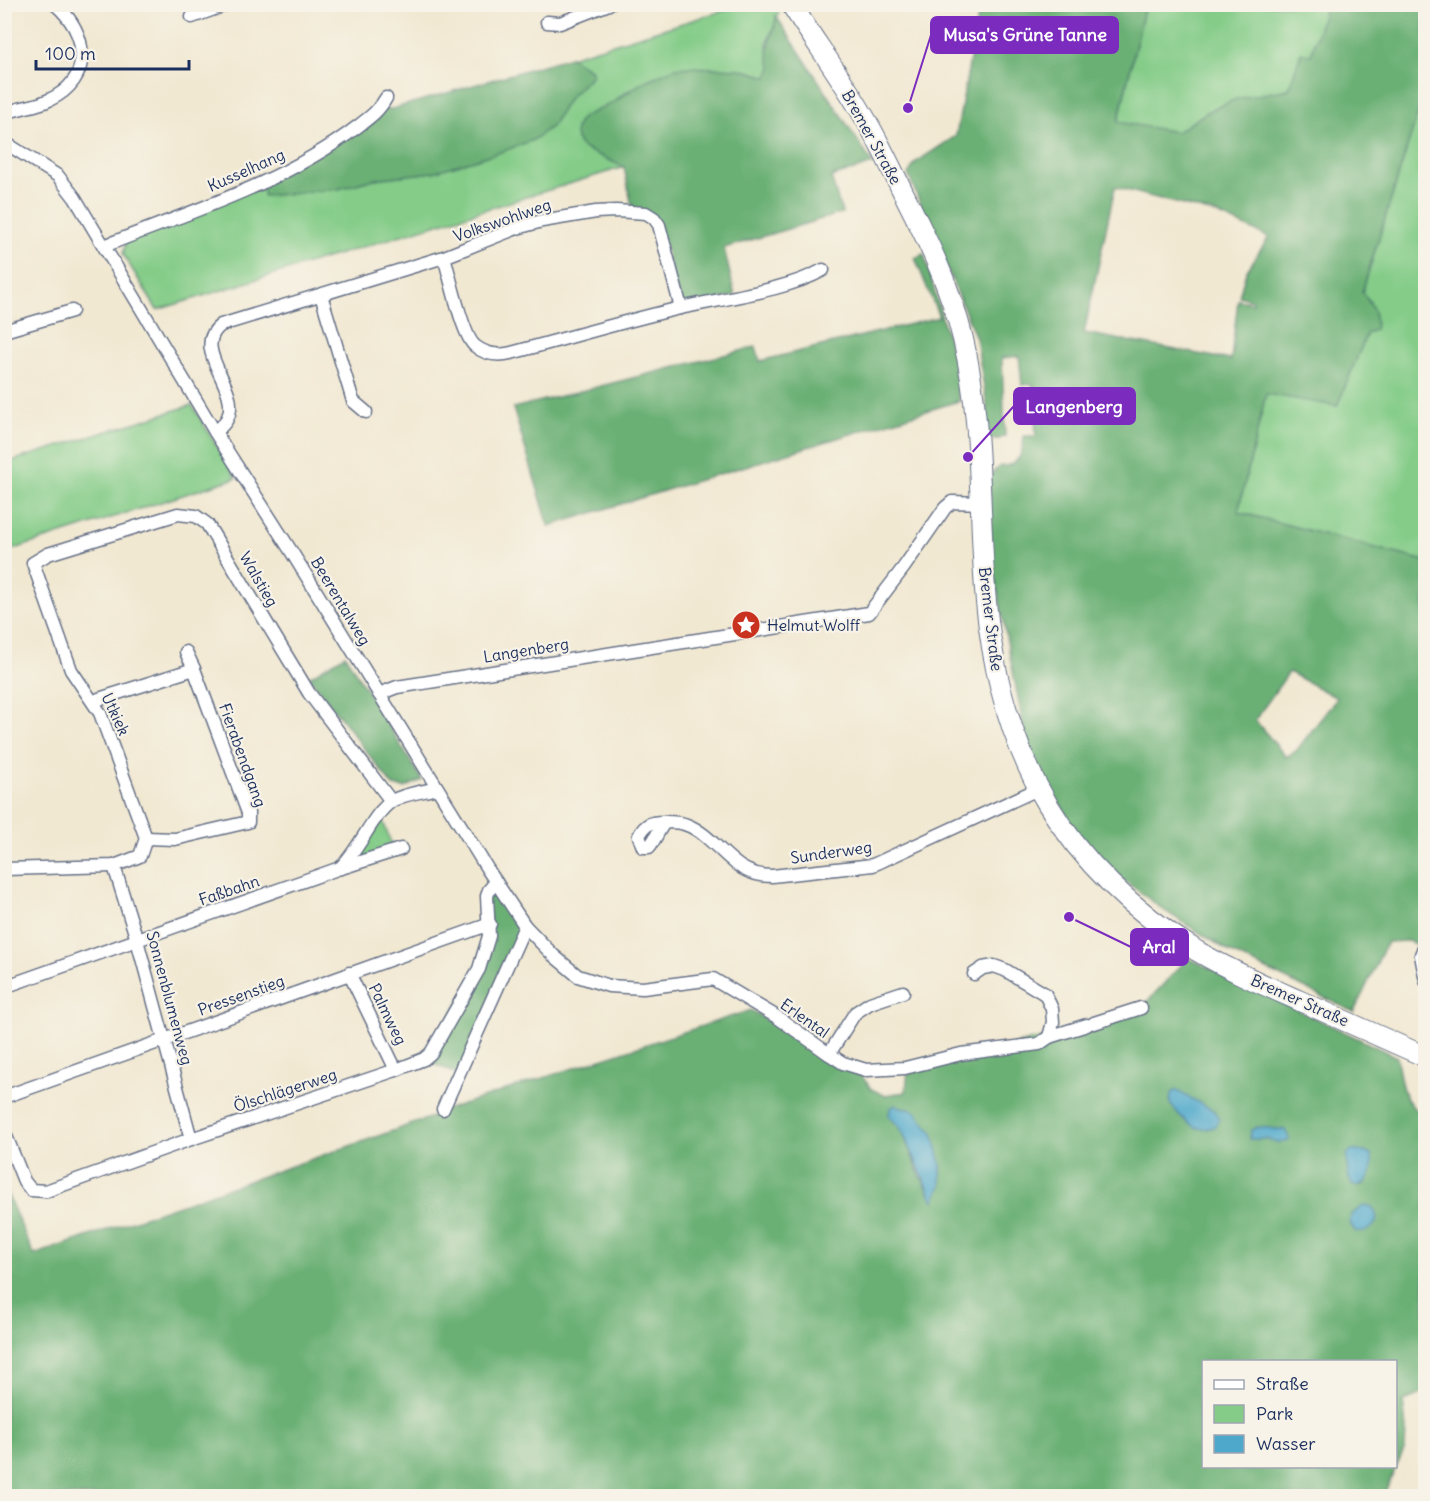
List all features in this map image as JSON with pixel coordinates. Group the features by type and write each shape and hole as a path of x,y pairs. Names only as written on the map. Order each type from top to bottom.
{"main road":[{"name":"Bremer Straße","path":"791,4 869,124 924,233 951,295 973,386 982,503 986,603 992,645 1001,691 1017,743 1038,789 1068,836 1088,860 1149,918 1198,951 1247,977 1425,1057"}],"street":[{"path":"4,114 51,99 66,88 76,75 82,55 78,33 65,13 55,4"},
{"path":"192,17 228,4"},
{"path":"547,22 560,23 609,4"},
{"name":"Kusselhang","path":"104,246 287,172 344,137 380,109 386,98"},
{"name":"Beerentalweg","path":"4,142 58,176 75,198 215,432 525,926"},
{"name":"Volkswohlweg","path":"215,432 226,420 231,406 210,348 213,332 225,323 444,256 555,218 596,212 633,212 646,213 654,218 659,225 665,244 681,308"},
{"name":"Volkswohlweg","path":"444,256 466,334 474,346 490,354 511,353 681,308 769,288 811,277 823,270"},
{"path":"321,295 353,401 366,412"},
{"path":"4,331 72,311"},
{"name":"Langenberg","path":"379,694 397,687 869,613 945,507 952,502 982,503"},
{"name":"Walstieg","path":"33,563 48,554 178,514 190,514 202,519 309,693 391,801"},
{"name":"Utkiek","path":"33,563 71,670 95,703 146,838"},
{"path":"95,703 99,699 194,669 186,652"},
{"name":"Fierabendgang","path":"146,838 175,839 248,822 248,813 194,669"},
{"path":"340,868 348,861 383,809 391,801 437,788"},
{"name":"Sunderweg","path":"665,822 687,825 741,868 759,876 772,876 873,865 1038,789"},
{"path":"4,869 114,866 140,856 146,838"},
{"name":"Faßbahn","path":"4,987 340,868 401,849"},
{"name":"Sonnenblumenweg","path":"114,866 137,939 190,1139"},
{"name":"Ölschlägerweg","path":"4,1131 24,1181 31,1190 46,1191 424,1059 436,1046 479,969 487,949 489,924 487,896 496,882"},
{"name":"Pressenstieg","path":"4,1097 489,924"},
{"path":"443,1109 525,926"},
{"name":"Erlental","path":"525,926 553,955 578,976 609,986 643,988 713,979 777,1017 843,1063 866,1070 905,1068 960,1054 1039,1044 1049,1037 1141,1008"},
{"path":"1425,942 1421,955 1425,981"},
{"path":"974,974 983,968 994,966 1045,994 1052,1008 1053,1022 1049,1037"},
{"name":"Palmweg","path":"349,973 396,1070"},
{"path":"829,1054 855,1013 870,1003 903,992"}],"green space":[{"path":"742,5 773,5 779,13 767,44 772,68 767,77 740,69 675,68 626,92 612,103 583,117 576,128 577,141 583,148 624,167 157,310 123,254 127,237 261,183 264,196 338,189 374,179 433,172 466,162 552,126 569,98 592,75 592,71 570,57"},
{"path":"980,5 1145,5 1118,122 1177,132 1209,111 1236,99 1289,89 1301,53 1311,55 1326,5 1425,5 1425,90 1362,292 1373,310 1376,319 1375,330 1367,333 1337,406 1266,394 1238,512 1425,561 1425,981 1423,947 1408,941 1387,942 1354,1012 1230,952 1165,911 1090,855 1028,750 992,563 989,476 1000,466 1012,464 1019,458 1024,436 1036,436 1033,384 1022,385 1019,356 1002,358 1005,436 999,439 987,438 987,406 976,338 908,174 916,162 956,136","holes":["1115,187 1217,214 1269,237 1246,272 1239,296 1252,300 1253,303 1238,300 1231,360 1084,333","1289,672 1337,698 1296,751 1286,757 1255,720"]},
{"path":"1145,5 1326,5 1311,56 1301,53 1289,89 1209,111 1177,132 1118,123"},
{"path":"776,16 873,164 831,177 842,213 724,248 735,296 681,308 659,225 633,212 624,167 583,148 575,134 578,123 583,117 612,103 643,82 675,68 740,69 767,77 772,68 768,53"},
{"path":"570,57 592,72 592,75 569,98 552,126 533,140 433,172 374,179 338,189 264,196 261,183 380,109 392,109"},
{"path":"1425,90 1425,561 1238,512 1266,393 1337,406 1367,333 1370,301 1362,293"},
{"path":"924,254 954,360 959,401 549,526 513,408 756,347 760,361 939,317 915,258"},
{"path":"192,405 236,478 5,552 5,463"},
{"path":"345,655 422,780 405,788 393,786 309,677"},
{"path":"380,813 394,851 359,862 356,849"},
{"path":"499,895 525,926 458,1075 424,1059 479,969 487,896"},
{"path":"1188,958 1397,1057 1401,1083 1407,1098 1417,1111 1425,1116 1425,1393 1403,1401 1406,1428 1405,1448 1397,1465 1397,1360 1202,1360 1202,1468 1396,1468 1383,1496 5,1496 4,1187 34,1255 367,1140 448,1109 751,1010 832,1064 862,1076 871,1089 884,1095 906,1092 908,1070 1059,1034 1141,1008","holes":["901,1129 941,1164 941,1185 934,1200 920,1175","1351,1151 1362,1151 1371,1155 1371,1174 1364,1184 1358,1186"]}],"water":[{"path":"1175,1090 1215,1111 1219,1118 1216,1126 1202,1129 1185,1120 1170,1104 1171,1094"},
{"path":"895,1105 915,1111 933,1133 941,1164 941,1185 934,1201 901,1129 889,1116 890,1109"},
{"path":"1258,1127 1285,1130 1288,1141 1277,1143 1267,1139 1250,1139 1251,1130"},
{"path":"1351,1151 1362,1151 1371,1155 1372,1161 1372,1171 1367,1180 1353,1186 1347,1167 1347,1155"},
{"path":"1363,1206 1371,1206 1375,1211 1376,1221 1371,1228 1355,1231 1350,1223 1351,1215"}],"place":[{"name":"Musa's Grüne Tanne","path":"908,108"},
{"name":"Langenberg","path":"968,457"},
{"name":"Helmut Wolff","path":"746,625"},
{"name":"Aral","path":"1069,917"}]}
